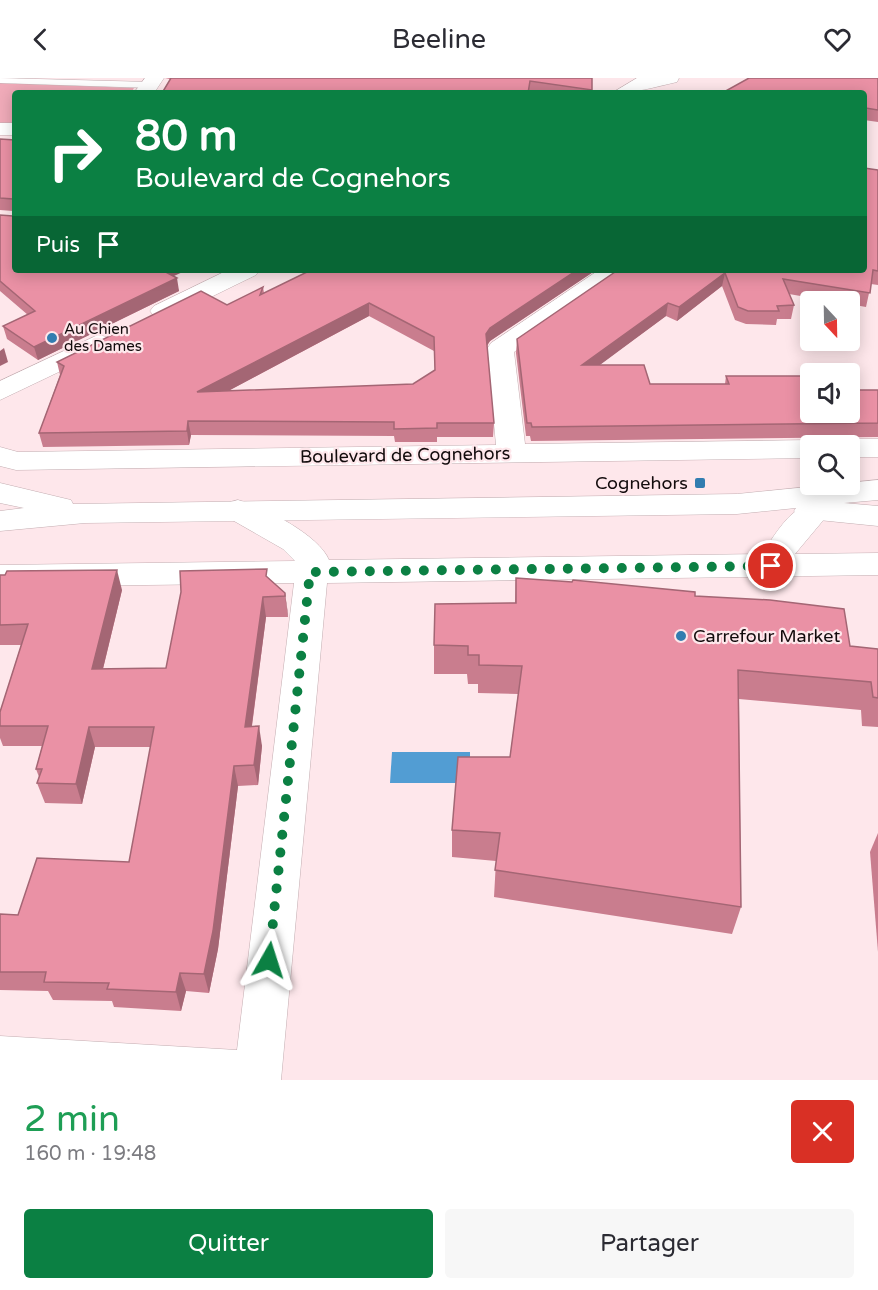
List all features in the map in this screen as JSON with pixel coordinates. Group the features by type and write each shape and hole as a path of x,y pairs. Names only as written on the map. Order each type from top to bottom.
{"street":[{"path":"627,90 645,80 670,78"},
{"path":"645,80 660,90"},
{"path":"0,392 241,273"},
{"path":"511,453 500,349 611,273"},
{"path":"860,448 878,448"},
{"name":"Boulevard de Cognehors","path":"0,456 16,461 800,449"},
{"path":"0,521 85,513 736,504 878,490"},
{"path":"0,493 85,513"},
{"path":"736,504 878,516"},
{"path":"0,1059 257,1077 313,559 294,541 238,510"},
{"path":"771,566 789,538 814,511"},
{"path":"0,576 878,564"}],"lane":[{"path":"0,80 150,85"}],"shaded area":[{"path":"0,83 134,88 133,90 12,90 12,126 0,126"}],"water":[{"path":"392,752 470,752 470,783 390,783"}],"building":[{"path":"171,78 592,78 592,90 530,81 528,90 164,90"},
{"path":"749,78 878,78 878,110 867,108 867,90 727,90"},
{"path":"0,139 12,140 12,199 0,198"},
{"path":"867,168 878,170 878,271 873,270 870,293 783,279 794,305 777,306 779,311 748,311 738,307 725,273 867,273"},
{"path":"0,215 12,216 12,273 168,273 177,278 34,347 3,326 35,311 0,281"},
{"path":"305,273 572,273 490,328 486,334 494,423 437,423 437,428 394,429 394,422 188,421 187,431 39,433 64,366 57,362 201,291 227,305 263,287 260,295","holes":["369,303 434,337 435,370 413,384 197,392"]},
{"path":"614,273 725,273 679,307 668,303 582,365 644,365 650,384 729,384 726,376 800,376 800,423 860,423 860,390 878,390 878,423 532,427 531,423 527,423 517,339"},
{"path":"267,569 266,576 285,593 285,596 263,597 245,727 259,726 254,765 234,766 213,931 204,974 180,973 176,992 107,989 109,983 44,982 46,972 0,972 0,914 18,915 37,858 129,862 154,727 89,727 76,784 37,783 42,769 36,769 48,726 0,726 0,712 28,624 0,625 0,575 5,575 7,571 117,570 92,669 166,668 181,592 180,571"},
{"path":"516,578 572,582 573,580 695,592 695,596 770,600 844,609 850,646 878,649 878,698 873,697 871,682 738,670 741,907 495,870 500,833 452,830 458,757 510,757 522,666 479,665 479,655 468,655 468,646 434,645 435,604 516,603"}],"place":[{"name":"Au Chien des Dames","path":"52,338"},
{"name":"Cognehors","path":"700,483"},
{"name":"Carrefour Market","path":"681,636"}],"route":[{"path":"269,960 310,572 771,566"}]}
